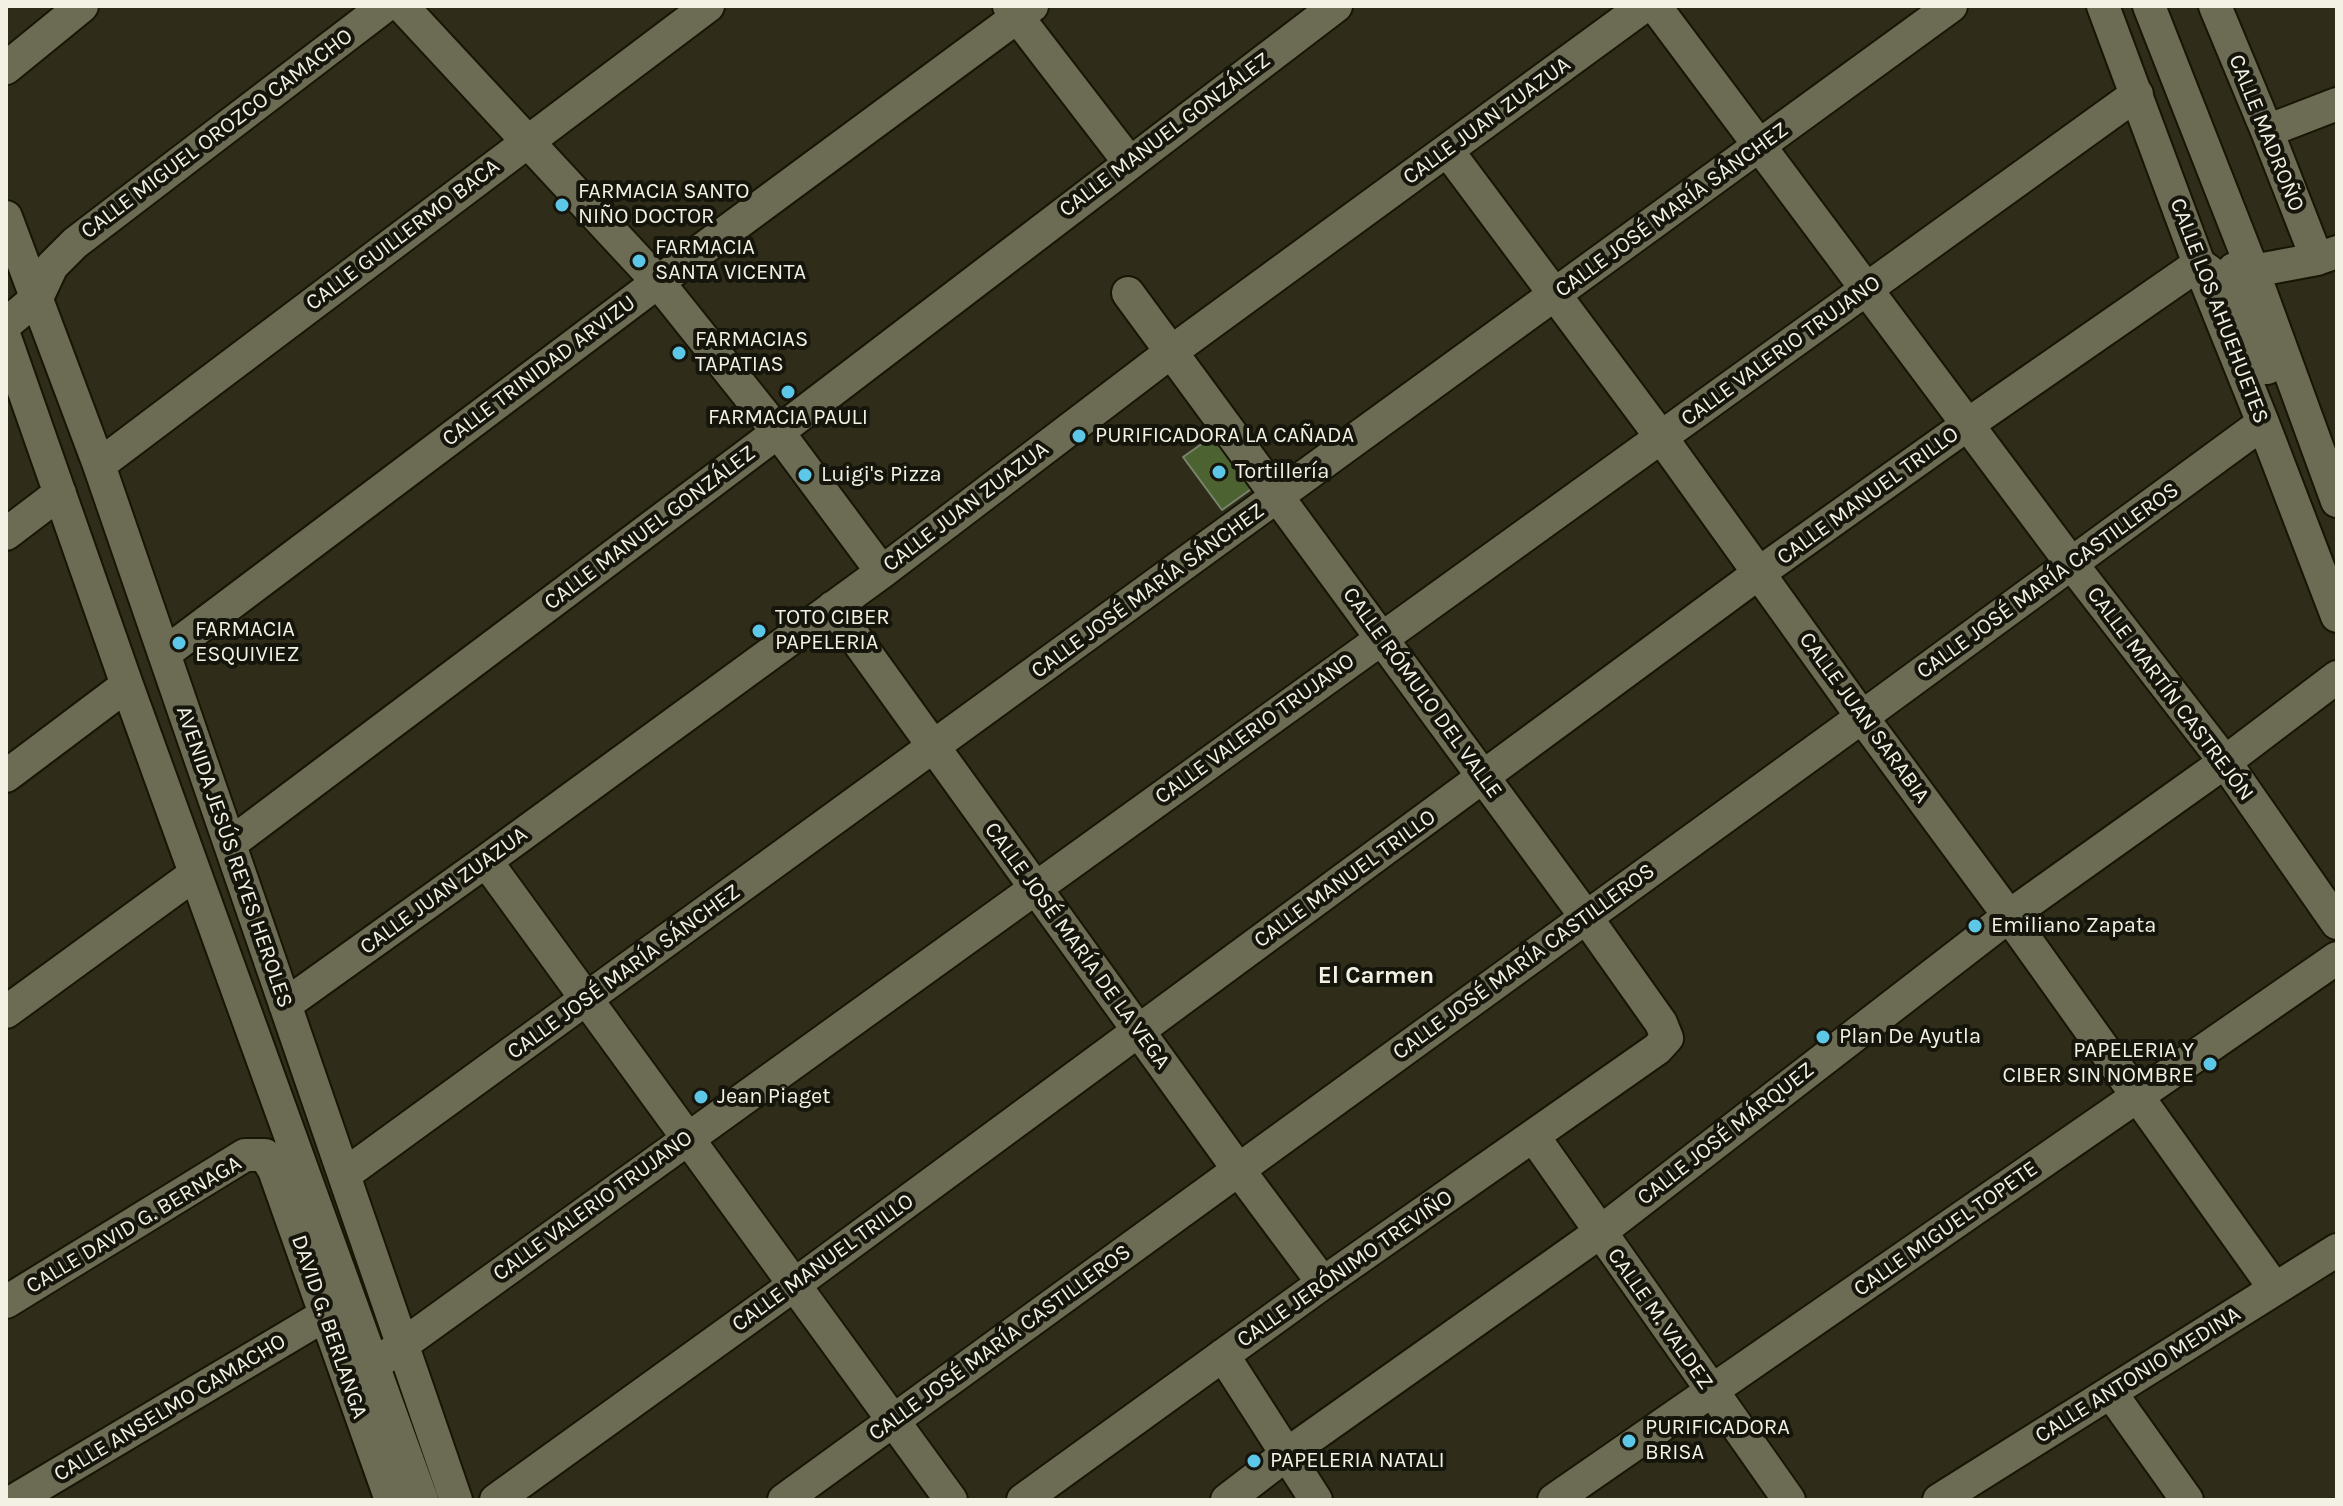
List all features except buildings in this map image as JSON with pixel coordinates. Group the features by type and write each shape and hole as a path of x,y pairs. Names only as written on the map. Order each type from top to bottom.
{"street":[{"path":"6,68 82,6"},
{"name":"CALLE MIGUEL OROZCO CAMACHO","path":"6,324 30,281 75,243 385,6"},
{"path":"402,6 658,282 778,432 882,572"},
{"name":"CALLE GUILLERMO BACA","path":"99,465 708,6"},
{"name":"CALLE MANUEL GONZÁLEZ","path":"230,844 778,432 1336,6"},
{"name":"CALLE JUAN ZUAZUA","path":"285,1005 882,572 1171,352 1644,6"},
{"name":"CALLE MARTÍN CASTREJÓN","path":"1655,6 2071,563 2225,762 2337,923"},
{"name":"CALLE JOSÉ MARÍA SÁNCHEZ","path":"344,1175 1951,6"},
{"name":"CALLE LOS AHUEHUETES","path":"2103,6 2199,264 2337,616"},
{"name":"CALLE LOS AHUEHUETES","path":"2149,6 2253,271 2337,501"},
{"name":"CALLE MADROÑO","path":"2215,6 2267,131 2327,256"},
{"path":"1019,10 1129,162"},
{"name":"CALLE TRINIDAD ARVIZU","path":"164,654 1019,10"},
{"name":"CALLE VALERIO TRUJANO","path":"373,1366 2137,94"},
{"path":"2267,131 2337,104"},
{"name":"CALLE JUAN SARABIA","path":"1447,150 1661,437 2275,1289"},
{"name":"AVENIDA JESÚS REYES HEROLES","path":"6,217 99,465 456,1500"},
{"path":"2199,264 2253,271 2327,256"},
{"path":"2199,264 2235,290 2316,490 2337,512"},
{"name":"CALLE MANUEL TRILLO","path":"496,1500 794,1285 1759,573 2199,264"},
{"name":"CALLE RÓMULO DEL VALLE","path":"1128,293 1586,917 1661,1023 1667,1038"},
{"name":"AVENIDA JESÚS REYES HEROLES","path":"6,340 127,685 422,1500"},
{"name":"CALLE JOSÉ MARÍA CASTILLEROS","path":"784,1500 2263,423"},
{"path":"6,534 60,493"},
{"name":"CALLE JOSÉ MARÍA DE LA VEGA","path":"833,607 1323,1283"},
{"name":"CALLE JOSÉ MÁRQUEZ","path":"1227,1500 1599,1233 2009,916 2225,762 2337,677"},
{"path":"6,776 127,685"},
{"path":"486,861 951,1500"},
{"path":"6,1012 195,874"},
{"name":"CALLE MIGUEL TOPETE","path":"1554,1500 2337,958"},
{"name":"CALLE JERÓNIMO TREVIÑO","path":"1023,1500 1323,1283 1657,1049 1667,1038"},
{"name":"CALLE M. VALDEZ","path":"1534,1137 1789,1500"},
{"name":"CALLE DAVID G. BERNAGA","path":"6,1302 245,1155 265,1155"},
{"name":"DAVID G. BERLANGA","path":"265,1155 274,1170 325,1315 381,1496"},
{"name":"CALLE ANTONIO MEDINA","path":"1939,1500 2337,1250"},
{"name":"CALLE ANSELMO CAMACHO","path":"15,1500 325,1315"},
{"path":"1223,1355 1316,1500"},
{"path":"2111,1393 2187,1500"}],"place":[{"name":"FARMACIA SANTO NIÑO DOCTOR","path":"562,205"},
{"name":"FARMACIA SANTA VICENTA","path":"639,261"},
{"name":"FARMACIAS TAPATIAS","path":"679,353"},
{"name":"FARMACIA PAULI","path":"788,392"},
{"name":"PURIFICADORA LA CAÑADA","path":"1079,436"},
{"name":"Tortillería","path":"1219,472"},
{"name":"Luigi's Pizza","path":"805,475"},
{"name":"TOTO CIBER PAPELERIA","path":"759,631"},
{"name":"FARMACIA ESQUIVIEZ","path":"179,643"},
{"name":"Emiliano Zapata","path":"1975,926"},
{"name":"Plan De Ayutla","path":"1823,1037"},
{"name":"PAPELERIA Y CIBER SIN NOMBRE","path":"2210,1064"},
{"name":"Jean Piaget","path":"701,1097"},
{"name":"PURIFICADORA BRISA","path":"1629,1441"},
{"name":"PAPELERIA NATALI","path":"1254,1461"}],"district":[{"name":"El Carmen","path":"1376,976"}]}
